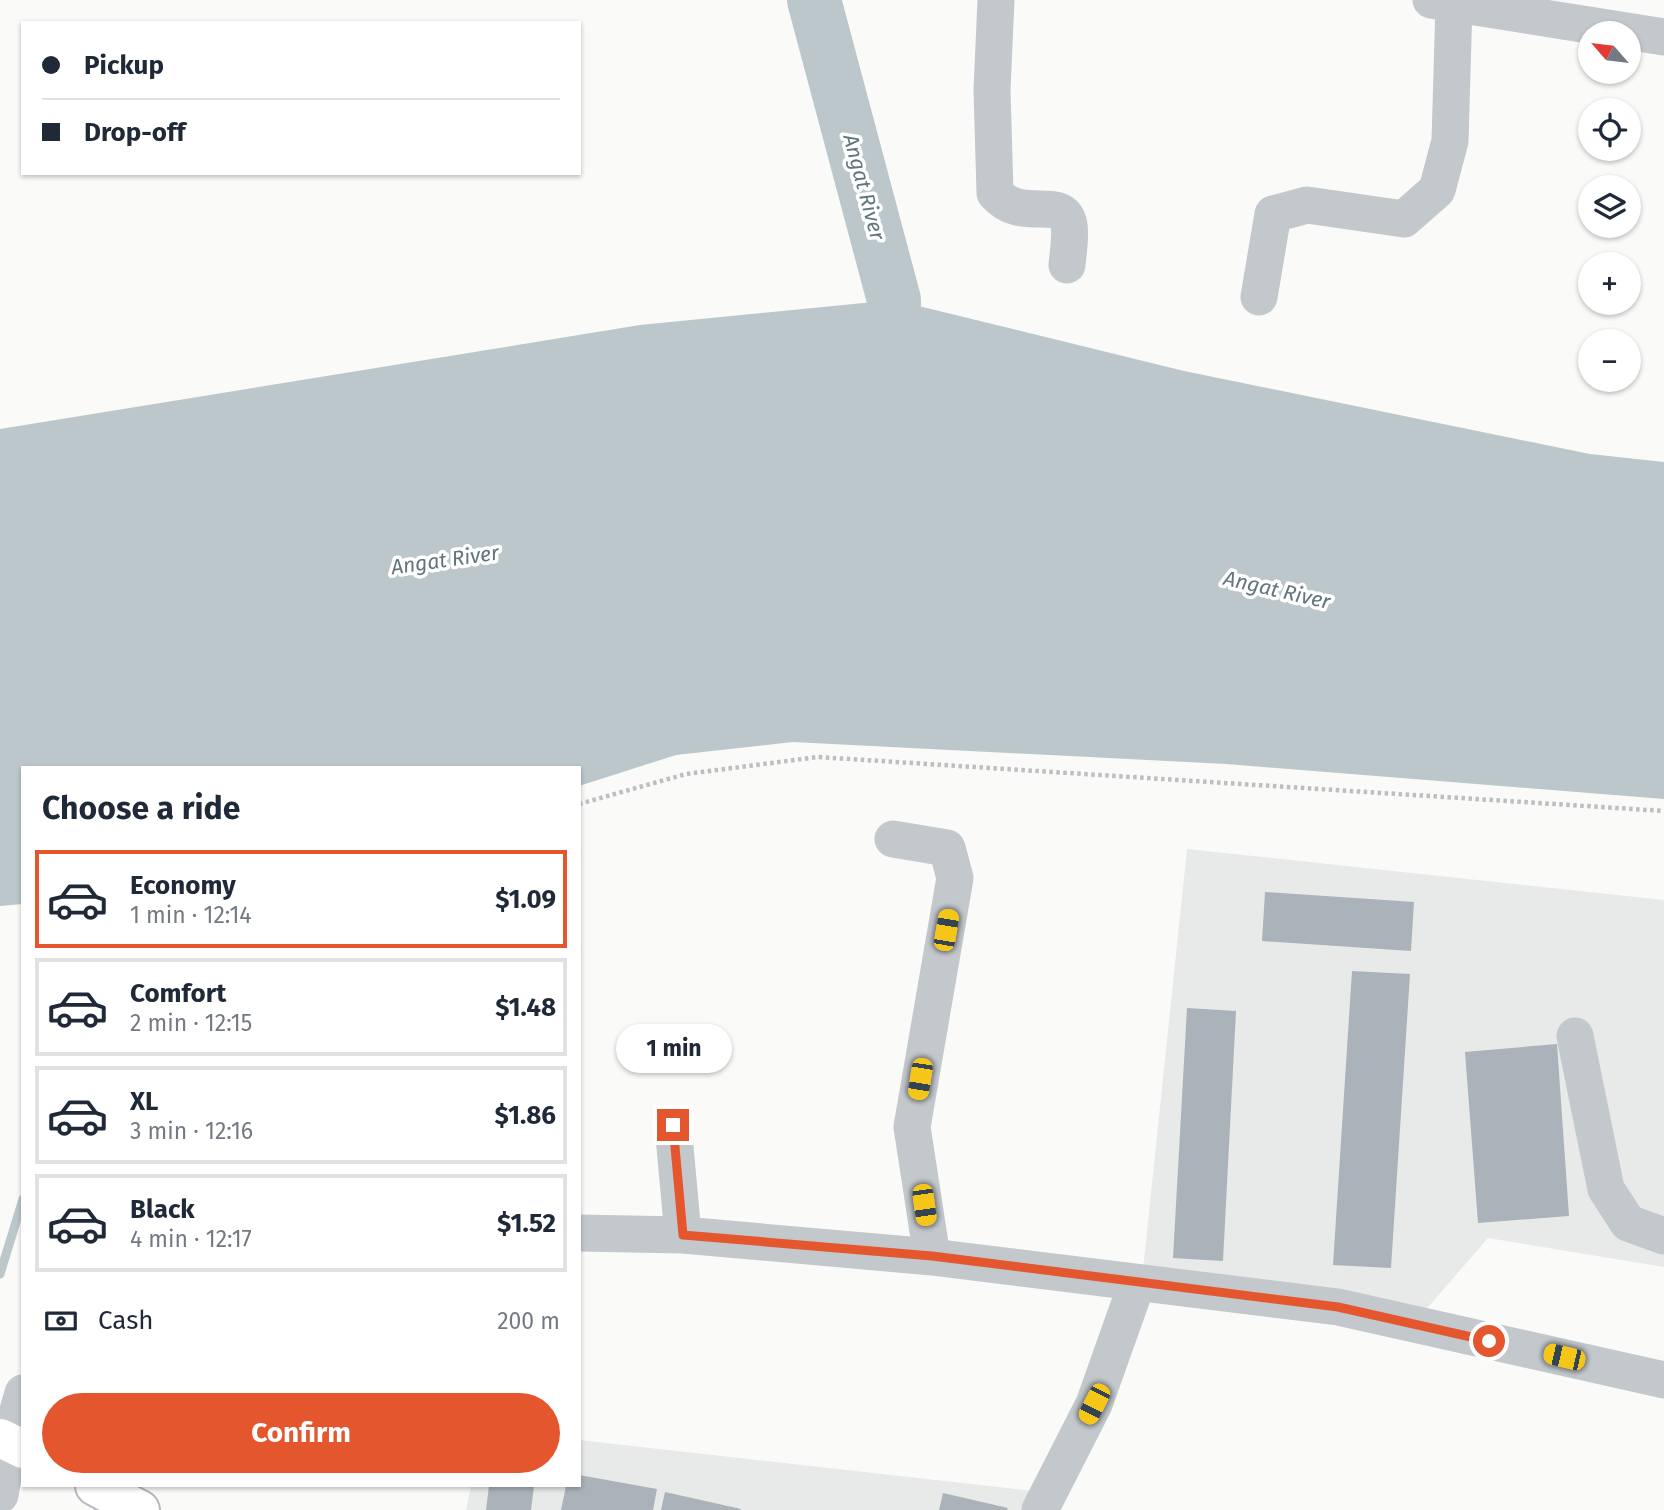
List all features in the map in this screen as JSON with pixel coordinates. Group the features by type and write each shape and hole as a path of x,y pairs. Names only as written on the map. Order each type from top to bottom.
{"main road":[{"path":"97,1487 139,1510"}],"street":[{"path":"996,0 992,90 995,193 1003,203 1019,210 1056,208 1065,213 1069,226 1067,265"},
{"path":"1259,297 1272,214 1307,205 1404,219 1437,190 1450,141 1442,2 1664,37"},
{"path":"893,839 947,848 955,878 912,1127 932,1256"},
{"path":"1575,1035 1606,1189 1628,1223 1664,1236"},
{"path":"673,1125 683,1235"},
{"path":"581,1233 683,1235 932,1256 1338,1307 1664,1380"},
{"path":"1040,1510 1094,1404 1137,1283"},
{"path":"0,1495 21,1401"}],"path":[{"path":"581,803 686,774 818,757 1664,811"}],"shaded area":[{"path":"1187,849 1664,900 1664,1267 1488,1238 1416,1321 1143,1270"},
{"path":"581,1440 1033,1491 1023,1510 466,1510 471,1487 581,1487"}],"water":[{"path":"894,300 1184,371 1590,454 1664,462 1664,799 1226,764 793,742 676,755 581,785 581,766 21,766 21,904 0,906 0,429 640,325"}],"building":[{"path":"1265,892 1414,902 1411,951 1262,941"},
{"path":"1352,971 1410,974 1391,1268 1333,1265"},
{"path":"1187,1008 1236,1011 1223,1261 1173,1258"},
{"path":"1557,1044 1569,1216 1478,1223 1465,1052"},
{"path":"581,1475 657,1489 653,1510 561,1510 566,1487 581,1487"},
{"path":"489,1487 534,1487 531,1510 486,1510"},
{"path":"665,1492 741,1509 661,1510"},
{"path":"943,1493 1008,1508 939,1510"}],"waterway":[{"name":"Angat River","path":"814,0 894,300 893,373"},
{"path":"0,1274 21,1206"}],"route":[{"path":"673,1125 683,1235 932,1256 1338,1307 1489,1341"}]}
